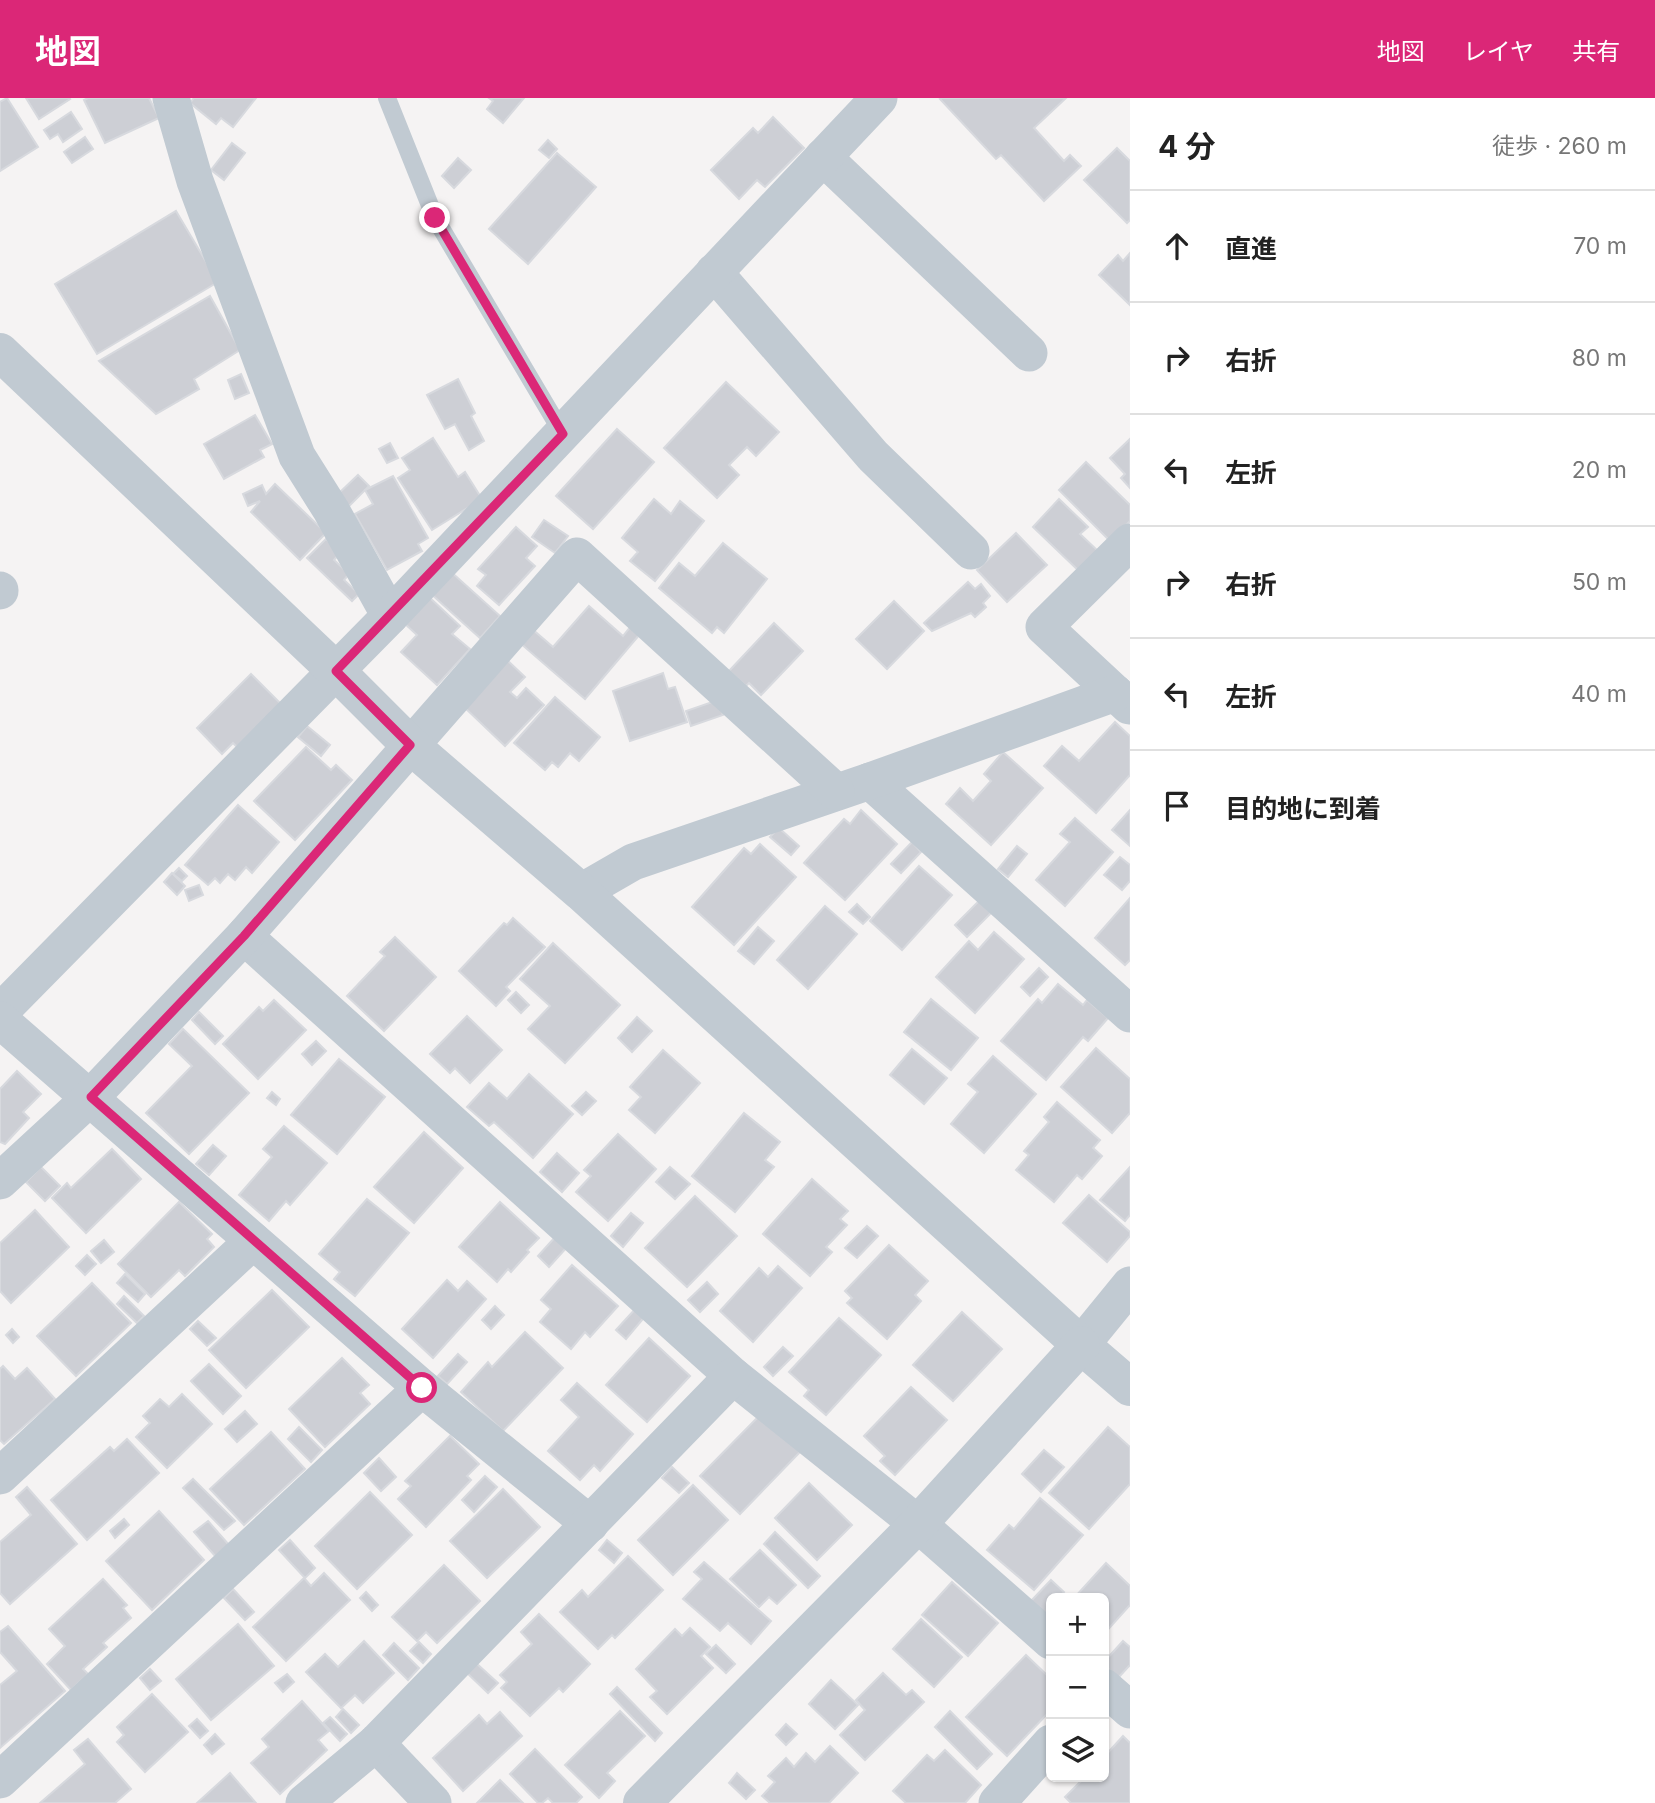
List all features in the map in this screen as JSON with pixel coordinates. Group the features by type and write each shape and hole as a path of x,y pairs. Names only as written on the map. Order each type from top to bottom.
{"street":[{"path":"171,98 195,181 297,456 331,510 390,616"},
{"path":"0,1012 390,616 880,98"},
{"path":"823,157 1029,353"},
{"path":"713,272 873,456 971,551"},
{"path":"0,352 336,671 410,745 581,892 1130,1387"},
{"path":"581,892 633,862 853,786 1123,700 1044,626 1130,542"},
{"path":"0,1181 91,1097 244,936 577,556 1130,1014"},
{"path":"244,936 733,1376 918,1524 1046,1637"},
{"path":"0,1020 422,1388 590,1524"},
{"path":"0,1476 253,1241"},
{"path":"642,1803 918,1524 1081,1345 1130,1285"},
{"path":"304,1803 376,1743 733,1376"},
{"path":"0,1780 422,1388"},
{"path":"1109,1691 1130,1710"},
{"path":"376,1743 433,1803"},
{"path":"997,1803 1046,1749"}],"lane":[{"path":"387,98 435,218 563,434"}],"building":[{"path":"7,98 38,147 0,171 0,102"},
{"path":"26,98 69,98 70,99 39,119"},
{"path":"149,98 159,118 105,143 84,100"},
{"path":"194,98 256,98 233,127 221,118 216,124 190,103"},
{"path":"489,98 524,98 503,123 487,109 493,101"},
{"path":"1066,98 1034,128 1064,161 1070,155 1081,166 1044,201 1001,155 996,159 940,99"},
{"path":"71,112 82,129 63,142 58,134 50,139 44,130"},
{"path":"773,117 804,148 765,187 757,180 739,199 711,170 753,128 758,133"},
{"path":"85,137 93,149 72,163 64,152"},
{"path":"548,140 557,149 549,158 539,150"},
{"path":"232,143 245,153 224,180 211,170"},
{"path":"1117,148 1130,161 1130,220 1127,223 1084,180"},
{"path":"557,153 596,187 528,264 489,229"},
{"path":"458,158 471,170 454,188 442,176"},
{"path":"176,211 218,282 97,354 55,284"},
{"path":"1130,253 1130,305 1099,275 1118,255 1123,261"},
{"path":"210,296 240,350 194,379 199,389 156,414 99,361"},
{"path":"241,374 249,393 235,399 228,380"},
{"path":"458,379 475,413 471,416 484,441 469,450 455,424 445,429 427,395"},
{"path":"726,382 779,432 756,456 747,447 729,465 739,475 717,498 664,448"},
{"path":"255,415 272,444 260,450 264,457 224,479 204,444"},
{"path":"617,429 654,462 593,529 556,496"},
{"path":"433,438 458,477 465,472 482,499 432,530 398,478 410,470 402,458"},
{"path":"1130,439 1130,488 1121,478 1125,474 1110,458"},
{"path":"390,443 398,458 387,463 379,449"},
{"path":"1086,462 1130,505 1130,521 1110,541 1059,490"},
{"path":"358,475 369,486 349,506 337,495"},
{"path":"393,476 428,538 418,544 422,551 387,570 355,514 373,504 365,490"},
{"path":"275,484 326,533 300,560 251,512 260,501 248,506 243,494 262,485 266,494"},
{"path":"654,499 671,514 680,501 704,521 655,581 630,561 638,552 622,538"},
{"path":"1059,499 1088,527 1080,534 1098,551 1079,571 1033,527"},
{"path":"544,520 568,536 555,553 532,537"},
{"path":"516,527 537,546 526,558 535,566 499,605 477,586 486,575 478,569"},
{"path":"1016,533 1047,565 1007,602 977,570"},
{"path":"326,539 340,553 334,560 349,574 344,580 359,594 352,601 307,558"},
{"path":"723,543 767,579 724,633 717,627 712,633 659,588 679,563 695,576"},
{"path":"450,571 500,616 480,638 430,593"},
{"path":"968,582 975,589 981,584 990,596 983,603 986,607 975,617 971,613 932,631 924,623"},
{"path":"428,596 460,626 452,634 470,649 437,685 401,652 417,635 403,622"},
{"path":"894,601 924,631 887,669 856,639"},
{"path":"589,606 623,636 631,626 640,634 585,699 520,643 532,629 553,647"},
{"path":"774,623 803,651 761,695 749,683 746,686 729,671"},
{"path":"507,660 525,677 510,692 517,698 526,688 544,705 505,746 463,706"},
{"path":"663,673 668,689 675,687 687,722 630,741 613,691"},
{"path":"251,674 283,706 239,749 233,743 222,754 197,728"},
{"path":"555,697 600,737 579,761 570,753 558,767 552,762 545,770 514,743"},
{"path":"718,700 723,715 691,726 686,711"},
{"path":"1115,722 1130,736 1130,775 1096,813 1044,766 1062,746 1079,761"},
{"path":"307,726 330,745 321,756 298,737"},
{"path":"306,747 331,770 336,765 352,780 295,840 254,801"},
{"path":"1003,752 1043,788 991,845 946,804 960,788 973,801 991,781 984,774"},
{"path":"238,805 279,842 252,873 246,867 235,880 228,874 220,883 215,878 208,885 185,865"},
{"path":"861,810 897,844 845,900 804,863 844,819 850,824"},
{"path":"1130,810 1130,846 1112,830"},
{"path":"1075,818 1113,852 1065,906 1036,880 1070,842 1060,834"},
{"path":"779,828 799,846 791,855 770,837"},
{"path":"912,842 921,852 901,873 891,864"},
{"path":"760,844 796,877 734,945 692,907 744,848 751,854"},
{"path":"1017,846 1027,854 1008,877 998,869"},
{"path":"1120,857 1130,865 1130,881 1122,890 1104,875"},
{"path":"919,866 952,895 902,950 870,921"},
{"path":"179,868 187,876 182,881 173,874"},
{"path":"172,873 185,886 177,895 164,882"},
{"path":"199,885 203,895 189,901 185,890"},
{"path":"1130,898 1130,960 1125,965 1095,938"},
{"path":"979,901 991,913 967,937 955,925"},
{"path":"857,904 870,917 863,924 849,912"},
{"path":"825,906 857,934 808,989 777,960"},
{"path":"513,918 545,947 506,987 510,991 496,1006 459,971 504,923 507,925"},
{"path":"758,927 774,941 754,964 738,951"},
{"path":"994,932 1024,959 975,1013 936,977 969,941 978,950"},
{"path":"395,937 436,977 384,1031 347,996 385,956 380,952"},
{"path":"553,943 620,1005 565,1063 528,1029 550,1006 520,979"},
{"path":"1039,968 1048,977 1030,996 1021,987"},
{"path":"1058,984 1083,1005 1087,1000 1108,1018 1088,1041 1083,1037 1046,1080 1001,1041 1038,999 1042,1003"},
{"path":"516,992 529,1005 521,1013 508,1000"},
{"path":"931,999 978,1038 951,1070 904,1032"},
{"path":"274,1000 306,1030 258,1079 223,1044 259,1007 263,1011"},
{"path":"199,1012 223,1036 215,1044 192,1020"},
{"path":"467,1016 502,1050 470,1083 455,1068 450,1073 430,1054"},
{"path":"637,1017 652,1031 632,1052 618,1038"},
{"path":"183,1029 249,1093 189,1154 146,1113 192,1066 169,1044"},
{"path":"316,1041 326,1051 312,1065 302,1054"},
{"path":"1096,1048 1130,1079 1130,1113 1112,1133 1061,1087"},
{"path":"912,1049 947,1078 924,1104 890,1075"},
{"path":"663,1050 700,1083 655,1133 629,1110 641,1097 630,1087"},
{"path":"993,1056 1036,1094 984,1153 951,1124 978,1092 968,1084"},
{"path":"339,1059 385,1097 337,1154 291,1115"},
{"path":"17,1071 41,1094 23,1112 29,1118 5,1144 0,1142 0,1089"},
{"path":"529,1074 573,1114 533,1158 494,1122 489,1126 467,1107 489,1083 507,1099"},
{"path":"272,1092 280,1099 276,1105 267,1098"},
{"path":"586,1092 596,1101 582,1115 572,1106"},
{"path":"1057,1102 1100,1140 1093,1148 1102,1156 1082,1179 1077,1175 1054,1202 1016,1170 1029,1155 1024,1151 1049,1122 1044,1117"},
{"path":"744,1113 780,1142 765,1160 774,1167 735,1212 692,1176"},
{"path":"284,1126 327,1163 290,1205 286,1201 269,1221 239,1195 272,1157 263,1149"},
{"path":"424,1132 463,1168 414,1223 374,1187"},
{"path":"618,1134 656,1169 608,1221 576,1192 591,1176 584,1170"},
{"path":"213,1145 226,1156 209,1175 196,1164"},
{"path":"112,1149 141,1179 86,1233 52,1198 67,1183 71,1188"},
{"path":"557,1153 579,1173 562,1192 540,1172"},
{"path":"41,1167 60,1186 45,1201 26,1182"},
{"path":"670,1167 690,1184 675,1199 656,1182"},
{"path":"1130,1167 1130,1215 1125,1221 1100,1200"},
{"path":"812,1179 848,1211 840,1219 847,1225 826,1247 832,1252 810,1276 763,1234"},
{"path":"1089,1195 1130,1232 1130,1236 1107,1262 1063,1223"},
{"path":"695,1196 737,1236 687,1287 645,1248"},
{"path":"367,1199 409,1233 355,1296 334,1279 340,1272 319,1254"},
{"path":"179,1202 212,1234 207,1239 214,1247 185,1276 179,1270 151,1297 118,1264"},
{"path":"500,1202 539,1238 511,1272 508,1269 497,1282 459,1247"},
{"path":"35,1210 69,1247 11,1303 0,1291 0,1243"},
{"path":"631,1213 643,1223 623,1247 611,1236"},
{"path":"867,1226 878,1236 857,1258 845,1248"},
{"path":"557,1235 568,1246 549,1267 538,1256"},
{"path":"104,1240 114,1252 101,1263 91,1251"},
{"path":"889,1245 928,1281 915,1295 921,1301 887,1339 847,1303 852,1298 845,1291"},
{"path":"87,1255 96,1264 85,1275 76,1266"},
{"path":"572,1265 618,1306 590,1337 585,1332 571,1349 540,1322 551,1309 541,1300"},
{"path":"778,1266 802,1288 753,1342 720,1311 759,1268 768,1277"},
{"path":"125,1274 145,1294 138,1302 117,1283"},
{"path":"447,1280 458,1291 467,1281 486,1299 433,1358 402,1329"},
{"path":"707,1282 718,1294 700,1312 688,1300"},
{"path":"92,1283 131,1323 76,1376 37,1336"},
{"path":"272,1290 309,1327 246,1388 209,1350"},
{"path":"124,1296 144,1316 137,1323 117,1304"},
{"path":"495,1306 504,1315 491,1329 482,1320"},
{"path":"638,1306 647,1314 626,1339 616,1330"},
{"path":"962,1312 1002,1349 953,1401 913,1365"},
{"path":"839,1318 881,1355 826,1415 804,1396 809,1390 789,1372"},
{"path":"198,1321 216,1338 207,1346 190,1329"},
{"path":"12,1329 19,1337 13,1343 6,1335"},
{"path":"525,1332 563,1368 503,1431 461,1392 488,1362 492,1367"},
{"path":"649,1338 690,1376 647,1422 606,1385"},
{"path":"783,1347 793,1356 773,1376 764,1367"},
{"path":"458,1354 467,1362 447,1384 438,1376"},
{"path":"342,1358 369,1385 360,1393 370,1404 325,1447 289,1409"},
{"path":"209,1364 241,1396 223,1414 191,1381"},
{"path":"3,1366 15,1379 27,1368 55,1399 4,1444 0,1440 0,1369"},
{"path":"577,1383 633,1434 600,1471 594,1465 580,1480 548,1451 579,1417 561,1400"},
{"path":"911,1387 947,1420 895,1475 880,1461 885,1456 864,1436"},
{"path":"182,1394 212,1424 167,1468 136,1437 150,1423 143,1416 160,1399 169,1407"},
{"path":"245,1411 257,1424 237,1442 225,1429"},
{"path":"761,1414 800,1452 740,1514 700,1476"},
{"path":"299,1427 322,1450 311,1462 288,1439"},
{"path":"1108,1427 1130,1447 1130,1484 1089,1529 1049,1493"},
{"path":"271,1432 305,1469 244,1525 210,1489"},
{"path":"450,1436 479,1464 467,1476 471,1480 426,1527 398,1499 411,1486 405,1481"},
{"path":"127,1439 159,1473 87,1540 51,1500 110,1447 114,1451"},
{"path":"1044,1450 1064,1467 1041,1492 1022,1474"},
{"path":"379,1458 396,1477 381,1491 364,1473"},
{"path":"672,1467 689,1483 679,1493 662,1478"},
{"path":"485,1476 497,1487 474,1512 462,1500"},
{"path":"193,1479 235,1521 224,1530 183,1488"},
{"path":"809,1483 852,1525 817,1560 775,1518"},
{"path":"693,1485 728,1520 673,1575 638,1540"},
{"path":"27,1487 77,1544 10,1604 0,1593 0,1542 31,1515 16,1497"},
{"path":"503,1489 540,1527 487,1578 450,1541"},
{"path":"370,1492 412,1535 357,1589 315,1546"},
{"path":"1040,1498 1083,1535 1034,1590 987,1550 1009,1525 1014,1529"},
{"path":"159,1511 204,1560 152,1610 106,1561"},
{"path":"124,1519 129,1525 115,1538 110,1531"},
{"path":"208,1521 229,1545 216,1557 194,1532"},
{"path":"775,1532 820,1576 808,1588 764,1544"},
{"path":"290,1540 315,1568 305,1578 279,1550"},
{"path":"607,1540 622,1553 614,1563 599,1550"},
{"path":"760,1550 796,1585 777,1604 769,1597 759,1607 730,1579"},
{"path":"628,1556 663,1590 615,1638 612,1635 598,1649 560,1612 582,1590 588,1597"},
{"path":"704,1562 771,1621 751,1644 728,1623 720,1631 683,1599 702,1579 694,1572"},
{"path":"1106,1563 1130,1586 1130,1605 1109,1628 1109,1593 1079,1593"},
{"path":"444,1565 480,1601 437,1643 426,1632 417,1641 392,1617"},
{"path":"324,1573 350,1600 286,1661 253,1627 304,1578 311,1586"},
{"path":"103,1579 127,1605 123,1608 131,1618 103,1643 107,1647 83,1669 88,1674 71,1690 47,1664 65,1646 49,1629"},
{"path":"1051,1580 1064,1592 1046,1593 1045,1614 1031,1601"},
{"path":"952,1582 998,1623 968,1656 922,1615"},
{"path":"233,1589 254,1612 245,1620 224,1598"},
{"path":"366,1592 378,1605 372,1611 360,1598"},
{"path":"539,1614 590,1664 563,1692 559,1688 530,1716 501,1688 507,1682 500,1675 532,1644 521,1632"},
{"path":"921,1619 962,1657 934,1687 893,1649"},
{"path":"238,1624 274,1666 211,1720 176,1679"},
{"path":"8,1626 65,1691 0,1748 0,1685 17,1671 0,1652 0,1632"},
{"path":"690,1628 710,1647 701,1656 713,1668 667,1714 650,1697 657,1691 636,1669 675,1629 682,1636"},
{"path":"364,1641 394,1673 363,1703 355,1695 341,1708 306,1672 325,1654 338,1667"},
{"path":"1123,1641 1130,1647 1130,1665 1118,1678 1109,1670 1109,1656"},
{"path":"419,1642 431,1654 423,1663 410,1651"},
{"path":"394,1643 419,1668 408,1680 383,1655"},
{"path":"716,1645 735,1664 726,1673 706,1654"},
{"path":"1026,1655 1046,1674 1046,1715 1007,1756 966,1717"},
{"path":"476,1663 498,1683 488,1693 467,1673"},
{"path":"150,1669 161,1681 150,1690 140,1678"},
{"path":"883,1673 906,1695 912,1690 924,1702 865,1760 840,1735 865,1710 856,1700"},
{"path":"287,1674 294,1682 283,1692 275,1683"},
{"path":"831,1680 858,1705 835,1729 809,1704"},
{"path":"617,1687 662,1733 655,1741 610,1694"},
{"path":"152,1694 188,1732 145,1772 117,1742 124,1735 117,1727"},
{"path":"302,1701 329,1731 318,1740 327,1750 280,1794 251,1763 269,1747 262,1739"},
{"path":"343,1709 359,1725 351,1733 336,1717"},
{"path":"620,1711 645,1736 607,1773 615,1781 599,1798 565,1765"},
{"path":"950,1711 992,1754 977,1769 935,1727"},
{"path":"500,1712 522,1736 463,1791 433,1758 479,1715 487,1724"},
{"path":"330,1717 347,1734 340,1741 323,1723"},
{"path":"197,1719 208,1731 200,1738 189,1726"},
{"path":"786,1724 797,1734 786,1745 776,1735"},
{"path":"215,1734 224,1744 212,1754 204,1745"},
{"path":"1123,1736 1130,1743 1130,1803 1071,1803 1065,1797 1080,1782 1109,1782 1109,1751"},
{"path":"88,1739 131,1789 115,1803 40,1803 85,1764 74,1750"},
{"path":"830,1746 858,1773 829,1803 770,1803 762,1796 775,1782 768,1776 786,1758 794,1767 806,1753 815,1762"},
{"path":"535,1749 582,1797 576,1803 553,1803 548,1798 538,1803 510,1774"},
{"path":"945,1750 981,1785 965,1803 906,1803 893,1791 927,1755 934,1761"},
{"path":"230,1773 256,1803 197,1803"},
{"path":"737,1773 755,1790 746,1799 729,1783"},
{"path":"500,1780 523,1803 477,1803"}],"route":[{"path":"422,1388 91,1097 244,936 410,745 336,671 563,434 435,218"}]}
